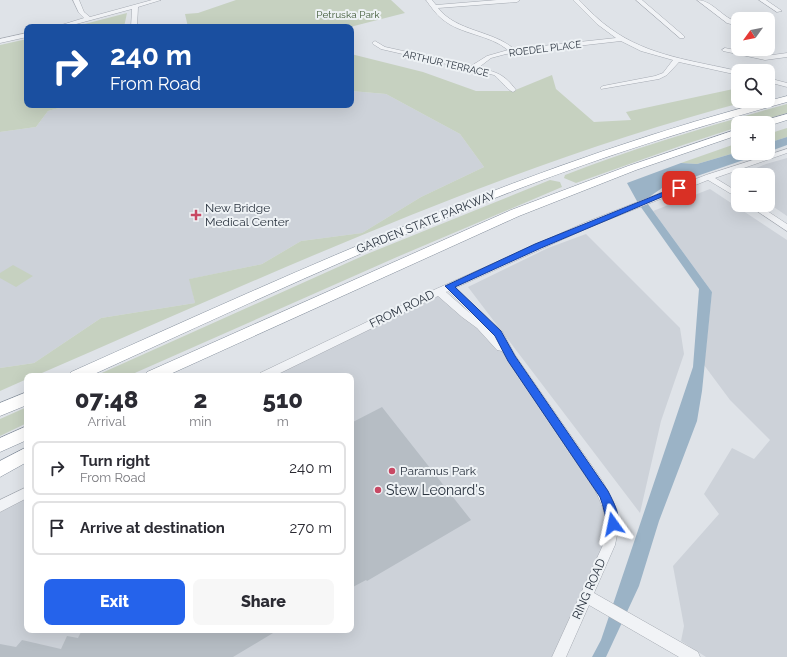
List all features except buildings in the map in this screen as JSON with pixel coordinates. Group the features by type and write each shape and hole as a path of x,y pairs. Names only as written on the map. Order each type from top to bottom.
{"highway":[{"name":"GARDEN STATE PARKWAY","path":"83,373 362,248 461,207 552,172 630,146 715,119 787,99"},
{"path":"775,120 787,117"},
{"name":"GARDEN STATE PARKWAY","path":"159,373 515,213 632,168 731,134"},
{"path":"173,373 223,344"},
{"path":"0,410 24,399"},
{"path":"0,445 24,434"},
{"path":"0,470 24,456"}],"street":[{"path":"76,0 82,13 89,19"},
{"path":"70,24 158,0"},
{"path":"429,0 448,21 468,31 502,42 513,51"},
{"path":"434,7 517,0"},
{"path":"576,0 606,29 622,39 650,51 731,71"},
{"path":"639,0 682,36"},
{"path":"700,0 731,22"},
{"path":"762,0 779,11"},
{"path":"134,24 135,7"},
{"path":"0,41 24,36"},
{"name":"ROEDEL PLACE","path":"472,69 493,56 513,51 622,39"},
{"name":"ARTHUR TERRACE","path":"375,43 382,48 497,75 504,79 513,90"},
{"path":"725,50 765,58 787,55"},
{"path":"603,88 657,78 665,74 678,59"},
{"path":"775,82 787,85"},
{"name":"FROM ROAD","path":"270,373 449,286 538,246 709,177 787,151"},
{"path":"709,177 731,191"},
{"path":"763,212 787,228"},
{"name":"RING ROAD","path":"449,286 498,334 511,358 599,486 611,510 613,524 612,538 559,657"},
{"path":"439,291 465,315 481,325 511,358"},
{"path":"0,506 24,494"},
{"path":"586,596 693,657"}],"shaded area":[{"name":"New Bridge Medical Center","path":"354,91 386,94 460,134 484,167 421,197 362,233 301,241 262,264 190,279 195,303 101,318 34,363 0,368 0,132 36,127 48,111 59,108 354,108"},
{"path":"787,158 787,216 775,208 775,168 757,168"},
{"path":"710,189 731,203 731,212 745,212 787,240 787,657 706,657 681,641 684,626 673,566 719,514 704,494 732,448 754,459 770,440 730,400 704,365 712,292 653,211"},
{"path":"586,234 680,328 684,354 661,421 640,513 468,287 548,248"},
{"path":"439,291 511,358 599,486 613,525 559,657 0,657 0,506 24,494 24,633 354,633 354,373 270,373"}],"green space":[{"name":"Petruska Park","path":"236,0 391,0 405,13 354,26 354,24 187,24 185,14 198,13"},
{"path":"127,13 125,24 85,24"},
{"path":"24,40 24,108 59,108 48,111 36,127 0,132 0,45"},
{"path":"354,55 423,72 476,91 513,91 552,75 556,89 594,122 631,120 626,112 731,90 731,106 656,127 565,157 476,190 298,262 42,373 24,373 24,380 0,391 0,368 34,363 101,318 195,303 189,279 262,264 301,241 362,233 421,197 484,167 460,134 386,94 354,91"},
{"path":"787,104 787,113 775,116 745,116 775,108"},
{"path":"731,120 731,129 576,183 564,178 565,175 592,165"},
{"path":"787,128 787,137 775,141 775,132"},
{"path":"731,145 731,154 697,164 681,163"},
{"path":"550,180 560,182 562,187 397,257 135,373 102,373 367,254"},
{"path":"13,265 33,276 16,287 0,278 0,273"},
{"path":"24,408 24,424 0,436 0,419"}],"water":[{"path":"787,137 787,145 775,149 775,141"},
{"path":"731,154 731,160 744,160 662,188 645,200 712,292 702,391 697,421 659,521 639,586 606,657 592,657 601,640 693,367 699,289 638,203 627,183 681,163 697,164"}],"place":[{"name":"New Bridge Medical Center","path":"196,215"},
{"name":"Paramus Park","path":"392,471"},
{"name":"Stew Leonard's","path":"378,490"}],"route":[{"path":"613,524 611,510 604,494 511,358 498,334 449,286 538,246 679,188"}]}
